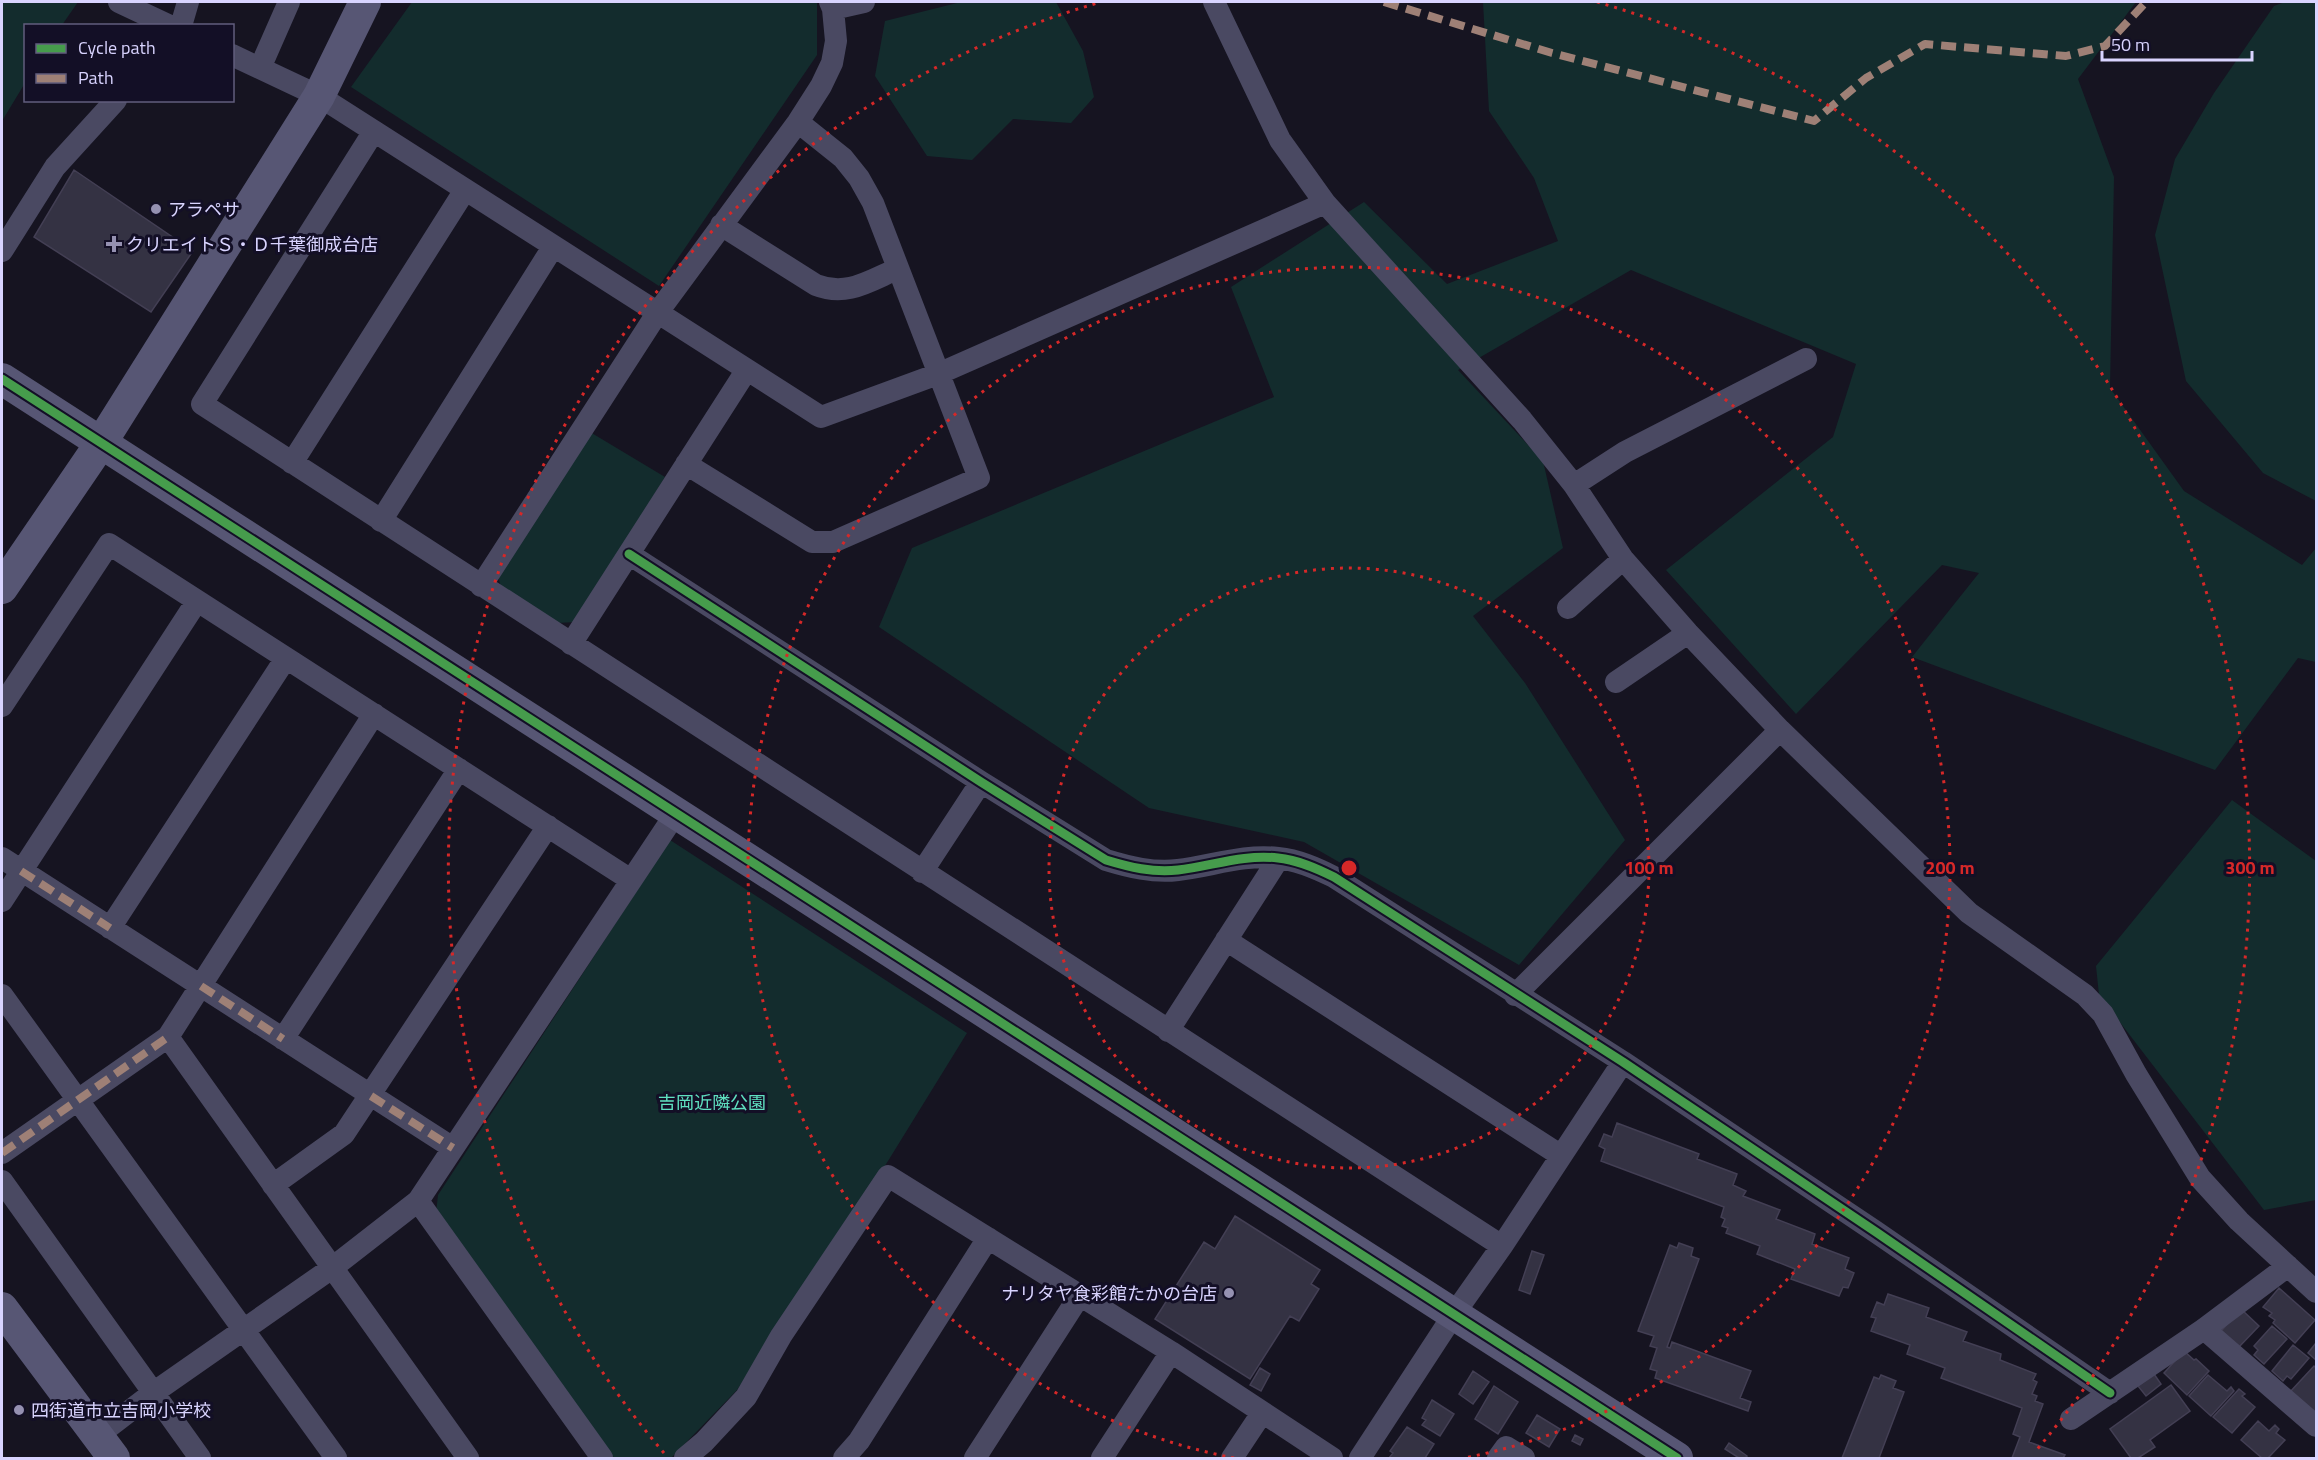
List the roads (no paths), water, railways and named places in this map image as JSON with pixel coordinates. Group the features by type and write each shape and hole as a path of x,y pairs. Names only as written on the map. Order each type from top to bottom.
{"street":[{"path":"119,2 166,24"},
{"path":"182,24 188,2"},
{"path":"260,68 289,2"},
{"path":"2,588 101,443 319,96 365,2"},
{"path":"481,586 658,312 798,122 821,87 832,63 836,41 832,5 864,2"},
{"path":"1214,2 1280,140 1325,203 1522,420 1574,484 1623,559 1688,633 1780,730 1970,913 2085,995 2103,1014 2136,1074 2200,1178 2239,1221 2288,1266 2315,1287"},
{"path":"234,56 319,96 821,417 938,374 1325,203"},
{"path":"2,251 55,167 114,102"},
{"path":"686,464 812,542 833,542 979,478 873,203 859,178 843,158 798,122"},
{"path":"374,131 202,404 1502,1246"},
{"path":"292,463 465,190"},
{"path":"721,225 816,285 830,290 847,290 897,269"},
{"path":"381,521 553,247"},
{"path":"1574,484 1625,452 1806,359"},
{"path":"571,644 746,371"},
{"path":"2,379 1677,1458"},
{"path":"2,706 109,544 631,880"},
{"path":"629,554 981,782 1106,860 1154,871 1178,870 1233,858 1279,858 1307,864 1334,877 1623,1062 2110,1393"},
{"path":"1568,608 1623,559"},
{"path":"2,901 197,601"},
{"path":"1616,682 1688,633"},
{"path":"110,928 286,658"},
{"path":"2,1154 168,1037 374,714"},
{"path":"1515,995 1780,730"},
{"path":"283,1039 459,769"},
{"path":"922,872 981,782"},
{"path":"2,1308 105,1447 153,1393 332,1268 418,1202 676,813"},
{"path":"273,1185 344,1134 548,826"},
{"path":"2,858 453,1148"},
{"path":"1168,1031 1279,858"},
{"path":"1226,940 1560,1155"},
{"path":"2,995 336,1458"},
{"path":"168,1037 468,1458"},
{"path":"1360,1458 1623,1062"},
{"path":"685,1458 704,1442 746,1396 781,1336 888,1176 1171,1352 1332,1458"},
{"path":"2,1181 200,1458"},
{"path":"418,1202 602,1458"},
{"path":"844,1458 859,1441 988,1238"},
{"path":"2071,1419 2204,1329 2288,1266"},
{"path":"975,1458 1080,1295"},
{"path":"2204,1329 2316,1426"},
{"path":"1102,1458 1171,1352"},
{"path":"1232,1458 1262,1413"},
{"path":"1498,1458 1506,1447 1524,1458"}],"place":[{"name":"アラペサ","path":"156,209"},
{"name":"クリエイトＳ・Ｄ千葉御成台店","path":"114,244"},
{"name":"ナリタヤ食彩館たかの台店","path":"1229,1293"},
{"name":"四街道市立吉岡小学校","path":"19,1410"}],"park label":[{"name":"吉岡近隣公園","path":"712,1102"}]}
